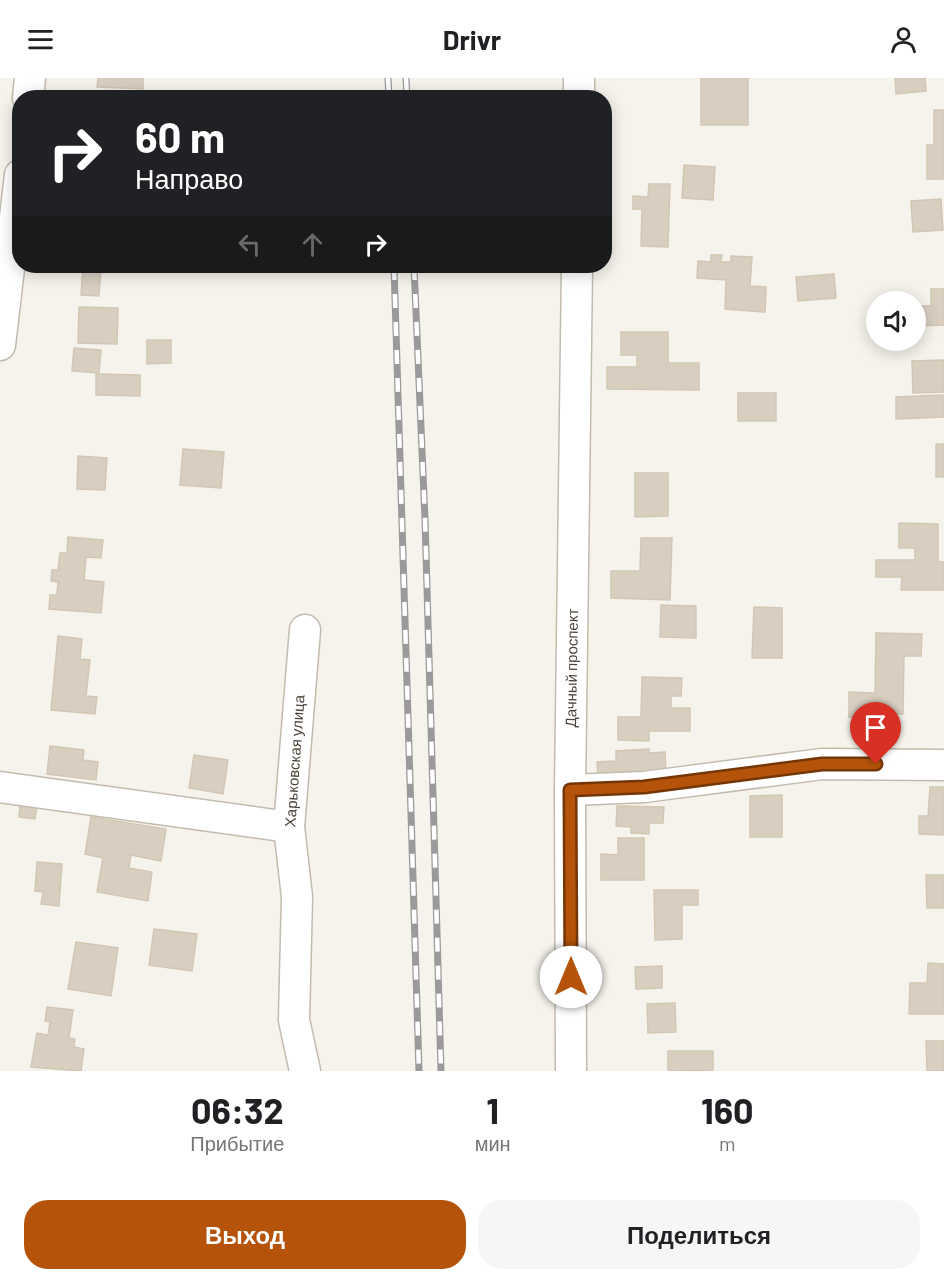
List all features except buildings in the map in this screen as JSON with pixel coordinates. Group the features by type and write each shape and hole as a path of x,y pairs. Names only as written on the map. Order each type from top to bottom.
{"street":[{"path":"0,345 12,243"},
{"name":"Дачный проспект","path":"571,1071 570,790 577,273"},
{"name":"Харьковская улица","path":"305,630 289,828 297,897 294,1020 305,1071"},
{"path":"570,790 644,787 822,764 944,765"},
{"path":"0,787 289,828"}],"railway":[{"path":"388,78 389,90"},
{"path":"406,78 407,90"},
{"path":"394,273 419,1071"},
{"path":"414,273 425,519 441,1071"}],"route":[{"path":"571,977 570,790 644,787 822,764 876,764"}]}
